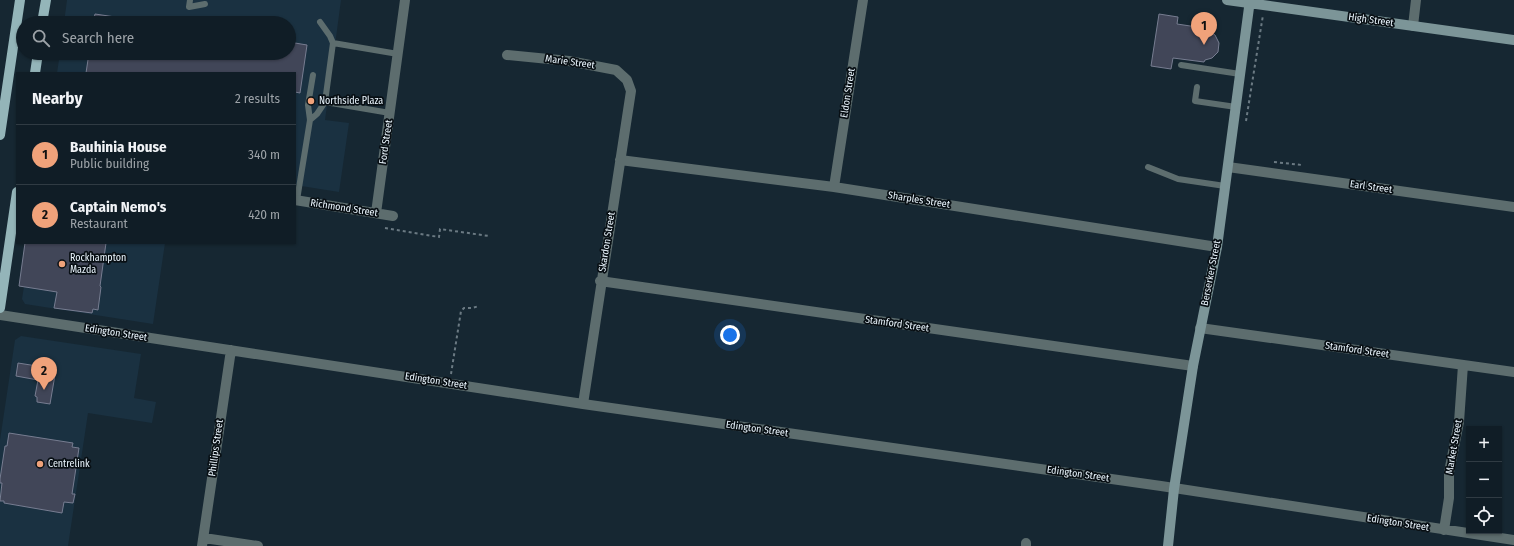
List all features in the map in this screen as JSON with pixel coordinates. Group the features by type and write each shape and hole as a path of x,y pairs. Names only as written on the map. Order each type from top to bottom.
{"main road":[{"path":"18,16 20,0"},
{"path":"43,16 46,0"},
{"path":"0,135 16,27"},
{"path":"35,72 37,60"},
{"path":"0,308 16,199"}],"street":[{"name":"Ford Street","path":"376,213 405,0"},
{"name":"Eldon Street","path":"834,187 863,0"},
{"name":"High Street","path":"1227,0 1514,40"},
{"path":"1413,26 1416,0"},
{"name":"Berserker Street","path":"1168,546 1174,488 1193,366 1217,247 1250,2"},
{"name":"Marie Street","path":"507,55 569,61 616,70 627,80"},
{"name":"Skardon Street","path":"583,404 600,281 631,91 627,80"},
{"name":"Sharples Street","path":"620,160 834,187 1217,247"},
{"name":"Earl Street","path":"1228,167 1514,207"},
{"name":"Richmond Street","path":"296,200 393,216"},
{"name":"Stamford Street","path":"600,281 1193,366"},
{"name":"Edington Street","path":"0,315 583,404 1174,488 1514,540"},
{"name":"Stamford Street","path":"1200,328 1514,372"},
{"name":"Phillips Street","path":"203,542 231,350"},
{"name":"Market Street","path":"1444,530 1449,498 1449,472 1459,422 1463,365"},
{"path":"203,542 258,546"}],"lane":[{"path":"190,0 189,6 205,4"},
{"path":"310,120 317,114 325,102 333,43 320,22"},
{"path":"333,43 398,54"},
{"path":"1181,65 1240,74"},
{"path":"296,200 310,120 308,106 313,74"},
{"path":"1197,87 1195,101 1236,107"},
{"path":"325,102 390,113"},
{"path":"1148,167 1178,179 1226,186"}],"path":[{"path":"1244,127 1263,15"},
{"path":"385,228 439,237 440,229 489,236"},
{"path":"449,383 461,311 464,308 479,306"}],"shaded area":[{"name":"Northside Plaza","path":"67,0 341,0 325,120 349,123 339,192 296,185 296,72 57,72 59,60 296,60 296,16 65,16"},
{"path":"31,244 165,244 153,324 25,304 22,299"},
{"path":"21,336 141,354 134,398 156,402 152,423 88,413 68,546 0,546 0,440 15,340"}],"building":[{"path":"95,14 108,16 95,16"},
{"path":"1159,14 1178,17 1177,24 1197,27 1198,23 1210,25 1209,31 1215,35 1219,43 1218,52 1212,58 1205,60 1204,62 1173,58 1171,69 1151,66"},
{"path":"296,43 307,45 300,93 296,92 296,72 86,72 88,60 296,60"},
{"name":"Rockhampton Mazda","path":"25,244 106,244 98,310 93,309 92,313 54,308 57,292 19,286"},
{"path":"18,363 56,369 50,404 37,402 37,397 35,396 38,380 16,376"},
{"name":"Centrelink","path":"9,433 73,443 72,447 79,448 72,494 75,494 73,503 64,502 62,513 4,503 4,501 0,501 2,483 0,483 0,479 5,446 7,446"}],"place":[{"name":"Bauhinia House","path":"1204,45"},
{"name":"Northside Plaza","path":"311,101"},
{"name":"Rockhampton Mazda","path":"62,264"},
{"name":"Captain Nemo's","path":"44,390"},
{"name":"Centrelink","path":"40,464"}]}
